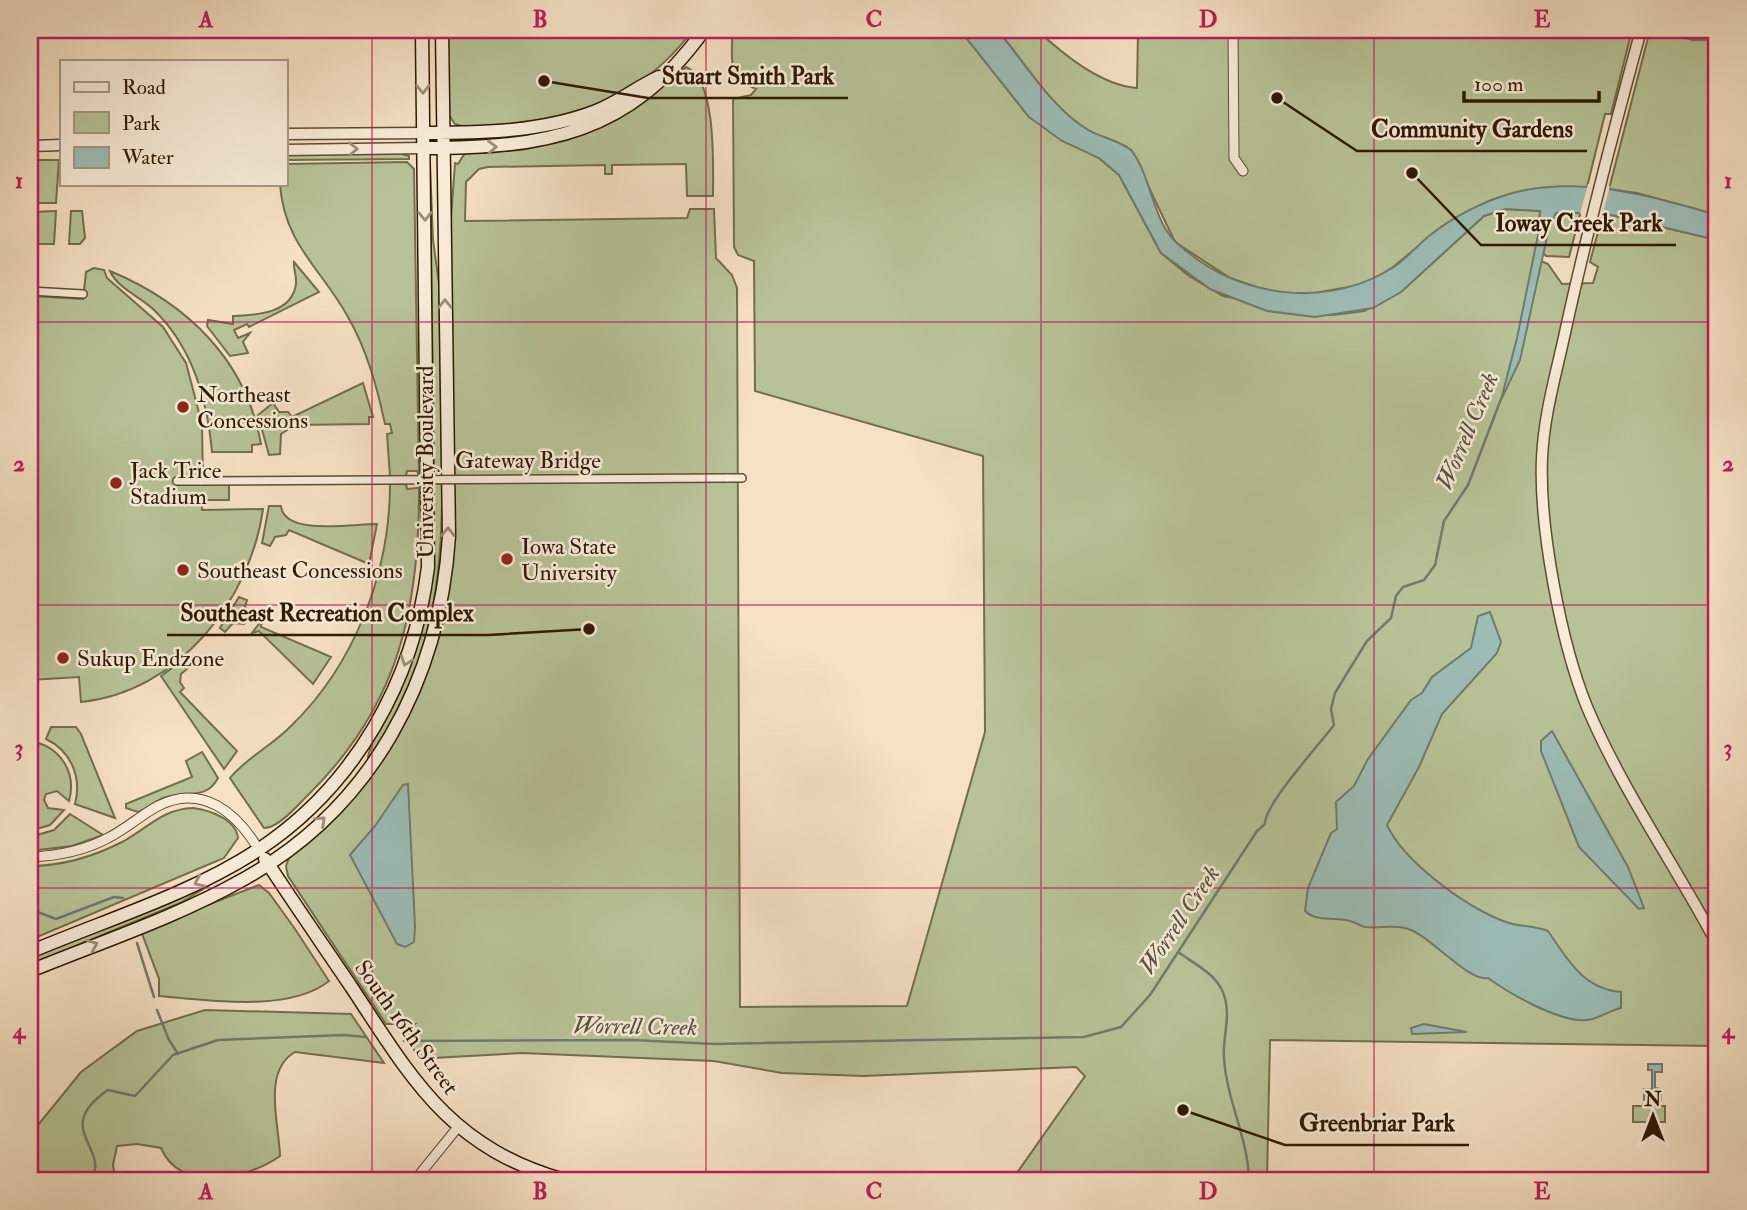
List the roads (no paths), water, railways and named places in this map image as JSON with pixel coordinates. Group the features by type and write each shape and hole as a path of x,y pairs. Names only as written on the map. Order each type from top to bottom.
{"main road":[{"name":"University Boulevard","path":"30,952 204,880 259,849 305,813 356,757 376,727 395,689 419,623 429,540 422,30"},
{"name":"University Boulevard","path":"30,971 212,895 269,864 350,793 392,737 413,696 437,627 443,598 449,536 442,30"},
{"path":"424,148 518,145 565,136 627,107 648,92 704,30"},
{"path":"424,133 521,129 566,120 614,103 665,74"},
{"name":"South 16th Street","path":"259,849 409,1075 431,1102 458,1127 504,1158 564,1180"}],"street":[{"path":"1233,30 1234,158 1243,171"},
{"path":"1642,30 1576,279 1544,428 1542,475 1547,534 1567,642 1595,724 1717,944"},
{"path":"287,134 424,133"},
{"path":"30,146 60,145"},
{"path":"287,150 424,148"},
{"path":"30,290 83,294"},
{"name":"Gateway Bridge","path":"177,481 742,478"},
{"path":"30,856 69,852 94,844 161,805 183,799 203,799 225,808 246,828 259,849"},
{"path":"415,1180 458,1127"}],"water":[{"path":"960,30 997,30 1039,83 1074,120 1088,130 1131,150 1144,173 1163,224 1178,244 1227,276 1255,286 1283,292 1311,293 1340,289 1367,281 1394,267 1429,236 1467,211 1509,194 1535,188 1561,186 1614,190 1717,215 1717,240 1603,213 1556,213 1549,228 1520,360 1501,400 1517,338 1538,235 1540,211 1506,209 1484,216 1401,292 1373,308 1315,317 1267,311 1210,289 1161,253 1119,175 1099,158 1062,141 1029,117"},
{"path":"1490,612 1501,642 1497,653 1442,714 1419,767 1387,825 1407,854 1456,895 1506,922 1548,931 1586,979 1608,990 1621,992 1621,1008 1590,1019 1579,1020 1557,1015 1532,1004 1488,978 1470,973 1408,929 1365,927 1350,921 1315,917 1305,911 1308,888 1331,833 1337,829 1336,802 1354,786 1368,759 1411,700 1422,693 1432,677 1471,648 1478,616"},
{"path":"1552,731 1628,867 1644,908 1639,909 1579,847 1541,751 1541,741"},
{"path":"408,784 415,926 414,942 405,947 397,944 350,855 375,826 403,785"},
{"path":"1424,1024 1467,1032 1412,1034 1411,1028"},
{"path":"1648,1064 1662,1064 1662,1072 1655,1072 1655,1088 1661,1089 1661,1100 1644,1100 1644,1089 1652,1089 1652,1070 1648,1070"}],"waterway":[{"path":"1675,34 1693,40 1717,40"},
{"name":"Worrell Creek","path":"404,1041 633,1040 715,1044 1084,1037 1121,1027 1150,995 1257,831 1265,824 1273,803 1334,725 1331,709 1335,693 1367,641 1391,618 1396,596 1403,587 1424,580 1435,565 1444,521 1468,485 1501,399"},
{"path":"30,909 56,919 114,897 123,898"},
{"path":"137,943 154,997"},
{"path":"1178,952 1214,978 1225,999 1226,1075 1245,1149 1249,1180"},
{"path":"157,1010 178,1054"},
{"name":"Worrell Creek","path":"91,1180 95,1169 94,1158 83,1127 84,1116 92,1104 108,1090 135,1096 173,1055 218,1040 343,1035 366,1037"}],"place":[{"name":"Stuart Smith Park","path":"544,81"},
{"name":"Community Gardens","path":"1277,98"},
{"name":"Ioway Creek Park","path":"1412,173"},
{"name":"Northeast Concessions","path":"183,407"},
{"name":"Jack Trice Stadium","path":"116,483"},
{"name":"Iowa State University","path":"507,559"},
{"name":"Southeast Concessions","path":"183,570"},
{"name":"Southeast Recreation Complex","path":"589,629"},
{"name":"Sukup Endzone","path":"63,658"},
{"name":"Greenbriar Park","path":"1183,1110"}]}
